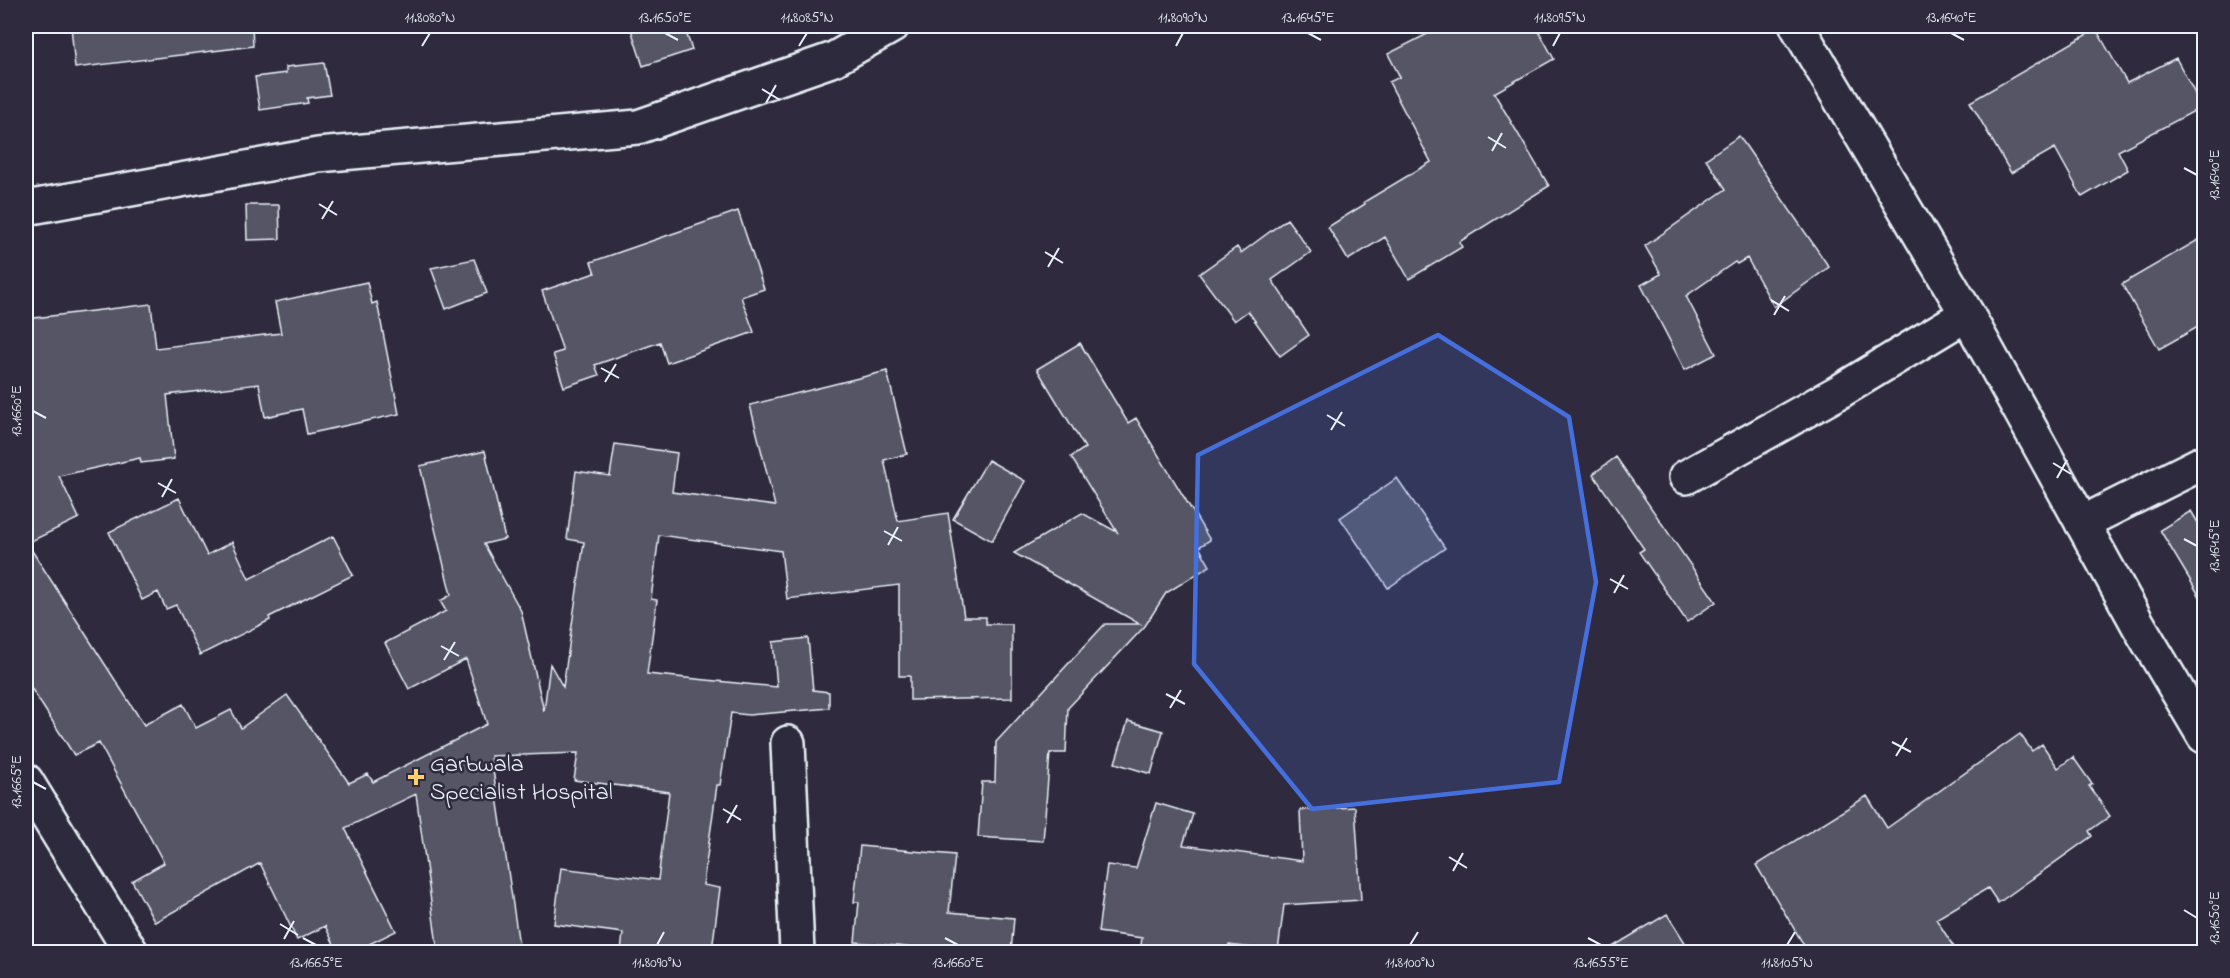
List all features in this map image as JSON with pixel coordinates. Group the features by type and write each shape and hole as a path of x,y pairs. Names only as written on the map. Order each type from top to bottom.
{"street":[{"path":"26,208 318,156 638,127 834,59 892,26"},
{"path":"1797,26 1967,314 2139,626 2205,735"},
{"path":"1686,477 1837,393 1967,314"},
{"path":"2082,523 2205,462"},
{"path":"788,744 796,952"},
{"path":"26,781 130,952"}],"highlighted area":[{"path":"1438,335 1569,417 1596,582 1559,782 1312,809 1194,664 1198,455"}],"building":[{"path":"71,26 252,26 253,46 75,68"},
{"path":"630,26 684,26 692,50 643,66"},
{"path":"1443,26 1536,26 1554,59 1494,93 1549,186 1459,242 1462,247 1409,279 1385,237 1348,260 1328,227 1365,204 1364,202 1431,162 1389,82 1400,77 1388,54"},
{"path":"2096,29 2127,83 2176,58 2202,107 2118,151 2128,170 2082,197 2055,148 2011,173 1970,102"},
{"path":"324,63 330,95 307,98 308,103 260,110 255,77 286,73 286,67"},
{"path":"1739,136 1829,267 1774,307 1747,258 1737,264 1735,262 1686,296 1716,354 1685,370 1641,285 1661,274 1645,246 1726,189 1706,159"},
{"path":"246,205 279,205 280,239 247,240"},
{"path":"738,211 764,289 741,297 754,332 667,363 660,342 595,365 599,375 564,387 553,354 563,351 542,291 595,273 591,262"},
{"path":"1287,219 1311,252 1272,280 1309,335 1280,356 1248,311 1234,321 1199,274 1237,247 1241,253"},
{"path":"2205,236 2205,323 2159,349 2122,284"},
{"path":"474,259 487,293 446,309 431,268"},
{"path":"367,282 372,304 377,302 399,414 307,434 302,409 265,417 259,384 167,395 174,459 141,463 140,458 59,476 79,518 27,543 144,725 183,704 196,728 231,710 241,728 287,695 349,783 368,774 373,782 487,724 466,659 409,689 385,643 446,611 440,601 451,595 420,466 485,451 505,539 484,544 521,611 544,711 550,664 563,687 584,542 567,539 576,471 610,476 615,444 677,453 672,492 775,506 750,405 887,371 907,454 884,460 898,521 948,513 964,617 986,617 986,624 1012,624 1012,698 910,700 910,676 899,676 899,585 787,599 781,551 659,535 651,599 657,600 647,674 777,687 773,642 808,638 813,690 829,692 829,708 749,715 731,713 720,785 717,785 703,885 720,888 712,950 684,947 684,952 621,952 623,933 554,924 561,868 658,880 669,792 574,780 578,753 491,756 520,952 438,952 416,794 345,828 396,931 353,952 338,952 325,926 297,940 260,863 155,922 132,881 164,863 99,743 74,755 26,680 26,319 151,304 156,348 281,333 275,302"},
{"path":"1080,343 1128,423 1136,418 1210,540 1199,547 1210,566 1166,593 1145,626 1068,708 1066,753 1050,753 1043,841 978,837 982,782 995,782 996,742 1105,624 1140,624 1014,553 1082,513 1117,532 1071,457 1085,448 1037,369"},
{"path":"1616,457 1716,602 1687,622 1639,552 1644,549 1593,474"},
{"path":"988,460 1025,481 992,541 953,519"},
{"path":"1397,478 1445,548 1388,588 1340,518"},
{"path":"179,498 207,555 232,542 249,579 333,536 353,575 200,655 176,605 166,609 158,592 142,600 109,532"},
{"path":"2191,511 2205,534 2205,605 2160,530"},
{"path":"1128,721 1163,731 1151,774 1115,763"},
{"path":"2020,734 2032,751 2042,744 2058,768 2073,757 2092,784 2089,786 2110,816 2089,831 2092,836 1998,903 1988,888 1936,919 1957,952 1808,952 1756,865 1867,796 1887,828"},
{"path":"1156,803 1193,814 1183,845 1302,861 1300,810 1355,807 1361,900 1284,905 1278,951 1229,945 1228,952 1140,952 1142,938 1098,932 1107,865 1136,868"},
{"path":"860,846 955,855 949,912 1014,918 1011,952 927,952 927,949 855,942 859,902 854,902"},
{"path":"1667,914 1691,952 1604,952"}],"place":[{"name":"Garbwala Specialist Hospital","path":"416,777"}]}
